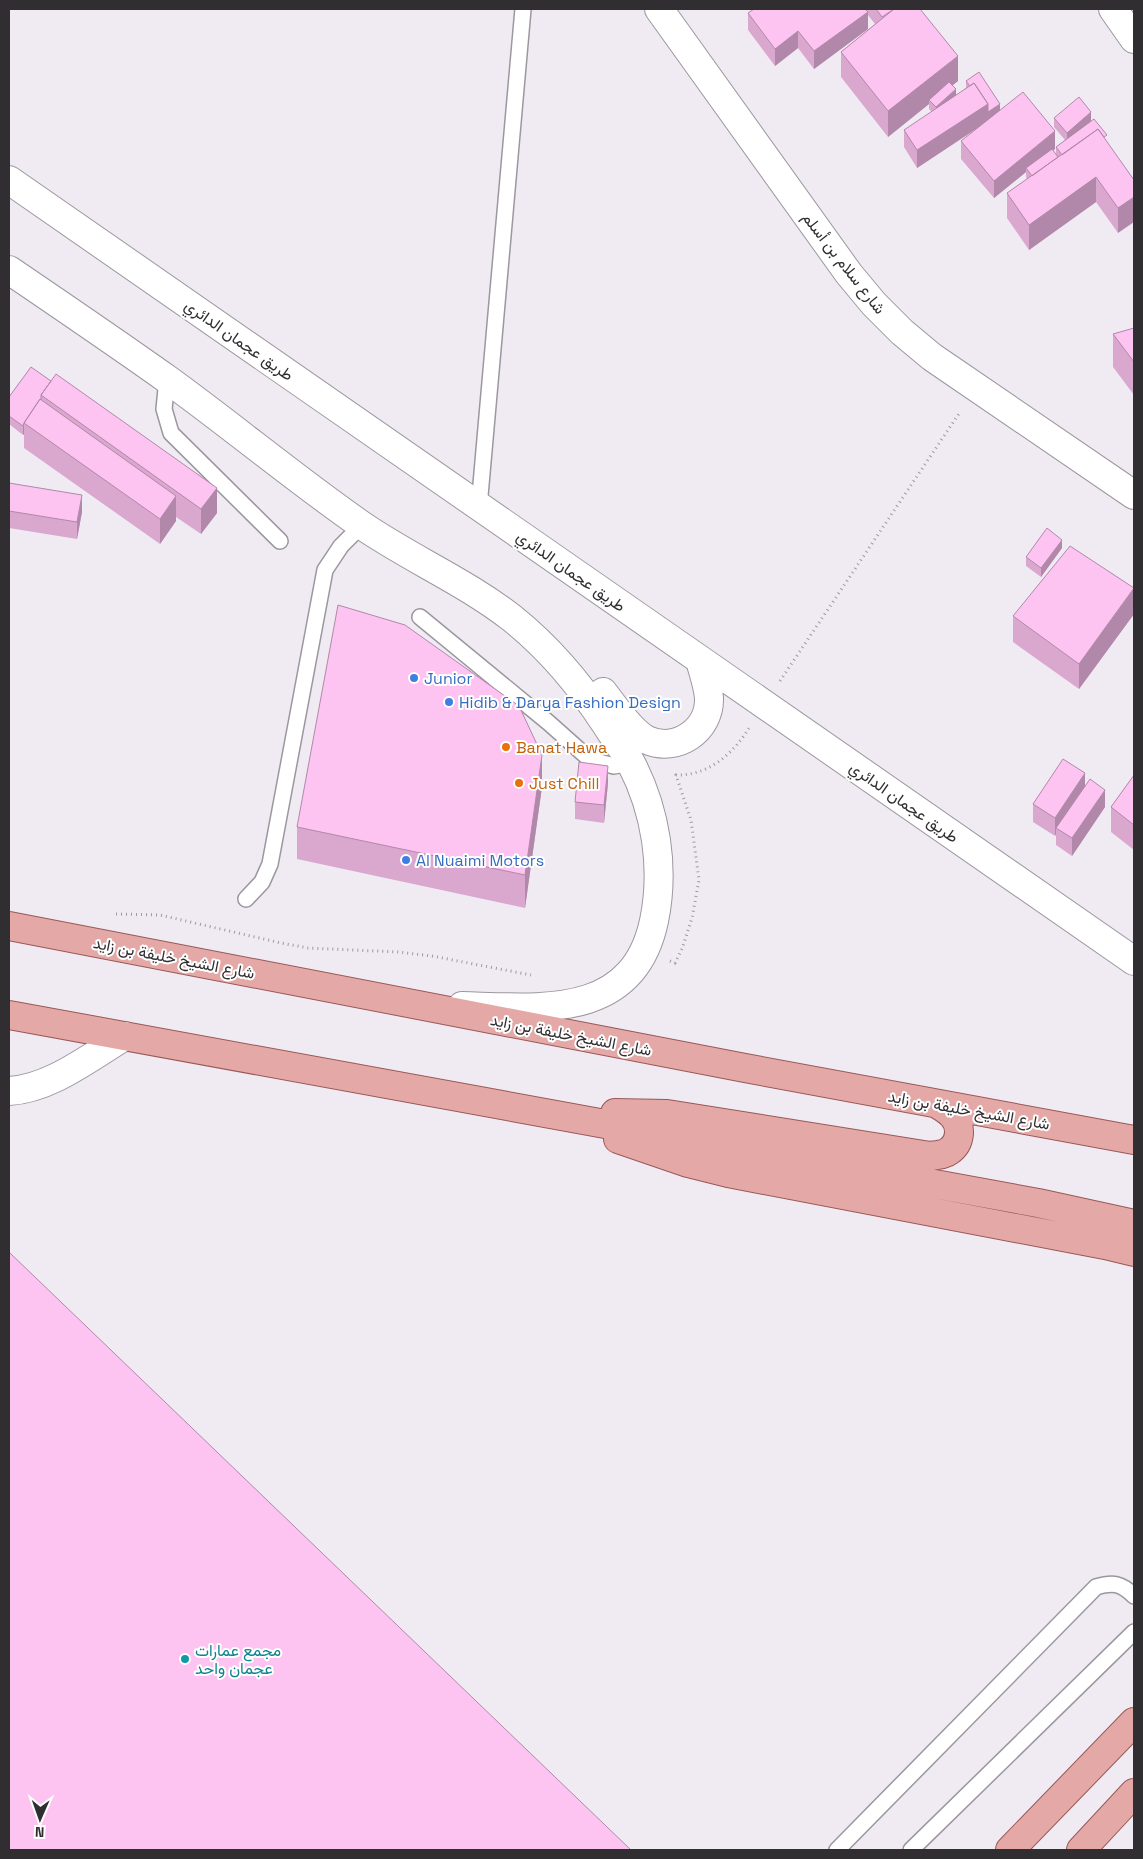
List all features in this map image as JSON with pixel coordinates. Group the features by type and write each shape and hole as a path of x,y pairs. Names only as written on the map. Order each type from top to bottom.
{"main road":[{"name":"شارع سلام بن أسلم","path":"659,9 843,266 874,304 902,332 932,357 1134,495"},
{"path":"1113,9 1134,39"},
{"name":"طريق عجمان الدائري","path":"9,180 1134,961"},
{"path":"9,270 167,379 362,525 486,600 513,619 532,635 587,696 631,763 650,812 657,842 659,873 654,923 643,954 632,969 621,981 605,992 591,999 572,1004 525,1007 412,1004"},
{"path":"486,600 508,608 550,634 567,650 636,732 647,740 672,744 685,740 703,722 708,711 709,698 700,660"},
{"name":"شارع الشيخ خليفة بن زايد","path":"9,926 745,1068 1134,1140"},
{"path":"9,1015 1038,1203 1134,1224"},
{"path":"13,1094 46,1083 125,1036"},
{"path":"745,1068 864,1076 1134,1121"},
{"path":"574,1118 620,1113 667,1114 930,1156 940,1155 949,1151 956,1144 959,1134 958,1125 953,1116 937,1104"},
{"path":"574,1118 619,1139 688,1163 728,1173 1134,1252"},
{"path":"1010,1850 1134,1722"},
{"path":"1081,1850 1134,1793"},
{"path":"1098,1850 1134,1820"}],"lane":[{"path":"479,507 524,9"},
{"path":"167,379 164,409 171,433 280,541"},
{"path":"246,899 262,882 270,864 325,570 341,546 362,525"},
{"path":"420,617 549,723 586,756 614,766 631,763"},
{"path":"837,1850 1096,1586 1111,1583 1126,1588 1134,1596"},
{"path":"911,1850 1134,1632"}],"path":[{"path":"675,963 682,949 692,918 698,880 691,820 676,775 687,776 700,772 728,755 745,734 977,387"},
{"path":"115,914 160,915 281,944 308,948 398,952 432,956 538,976"}],"building":[{"path":"754,9 865,9 868,12 814,51 798,31 775,49 748,13"},
{"path":"876,9 894,9 882,17"},
{"path":"894,9 920,9 958,56 888,111 841,52"},
{"path":"979,72 1000,104 988,112 988,104 974,83 970,86 966,81"},
{"path":"949,82 956,89 936,107 929,100"},
{"path":"974,83 988,104 917,150 904,130"},
{"path":"1023,92 1055,131 994,181 961,141"},
{"path":"1079,97 1091,112 1067,133 1054,118"},
{"path":"1094,119 1107,135 1104,137 1098,129 1062,155 1056,147"},
{"path":"1098,129 1134,180 1134,197 1118,208 1096,177 1029,225 1007,193"},
{"path":"1052,149 1058,157 1032,176 1026,168"},
{"path":"1134,328 1134,362 1113,334"},
{"path":"31,367 51,381 41,395 41,400 23,426 9,416 9,397"},
{"path":"56,374 217,488 201,509 41,395"},
{"path":"40,399 176,496 160,519 24,423"},
{"path":"9,483 82,495 77,522 9,511"},
{"path":"1047,528 1062,540 1041,568 1026,557"},
{"path":"1070,546 1134,588 1079,664 1013,616"},
{"path":"338,605 405,625 519,706 542,755 525,875 297,827"},
{"path":"1063,759 1085,773 1055,818 1033,804"},
{"path":"579,762 608,766 604,805 575,802"},
{"path":"1134,775 1134,825 1111,807"},
{"path":"1090,779 1105,790 1072,838 1056,828"},
{"name":"مجمع عمارات عجمان واحد","path":"10,1253 631,1850 9,1850"}],"place":[{"name":"Junior","path":"414,678"},
{"name":"Hidib & Darya Fashion Design","path":"449,702"},
{"name":"Banat Hawa","path":"506,747"},
{"name":"Just Chill","path":"519,783"},
{"name":"Al Nuaimi Motors","path":"406,860"},
{"name":"مجمع عمارات عجمان واحد","path":"185,1659"}]}
